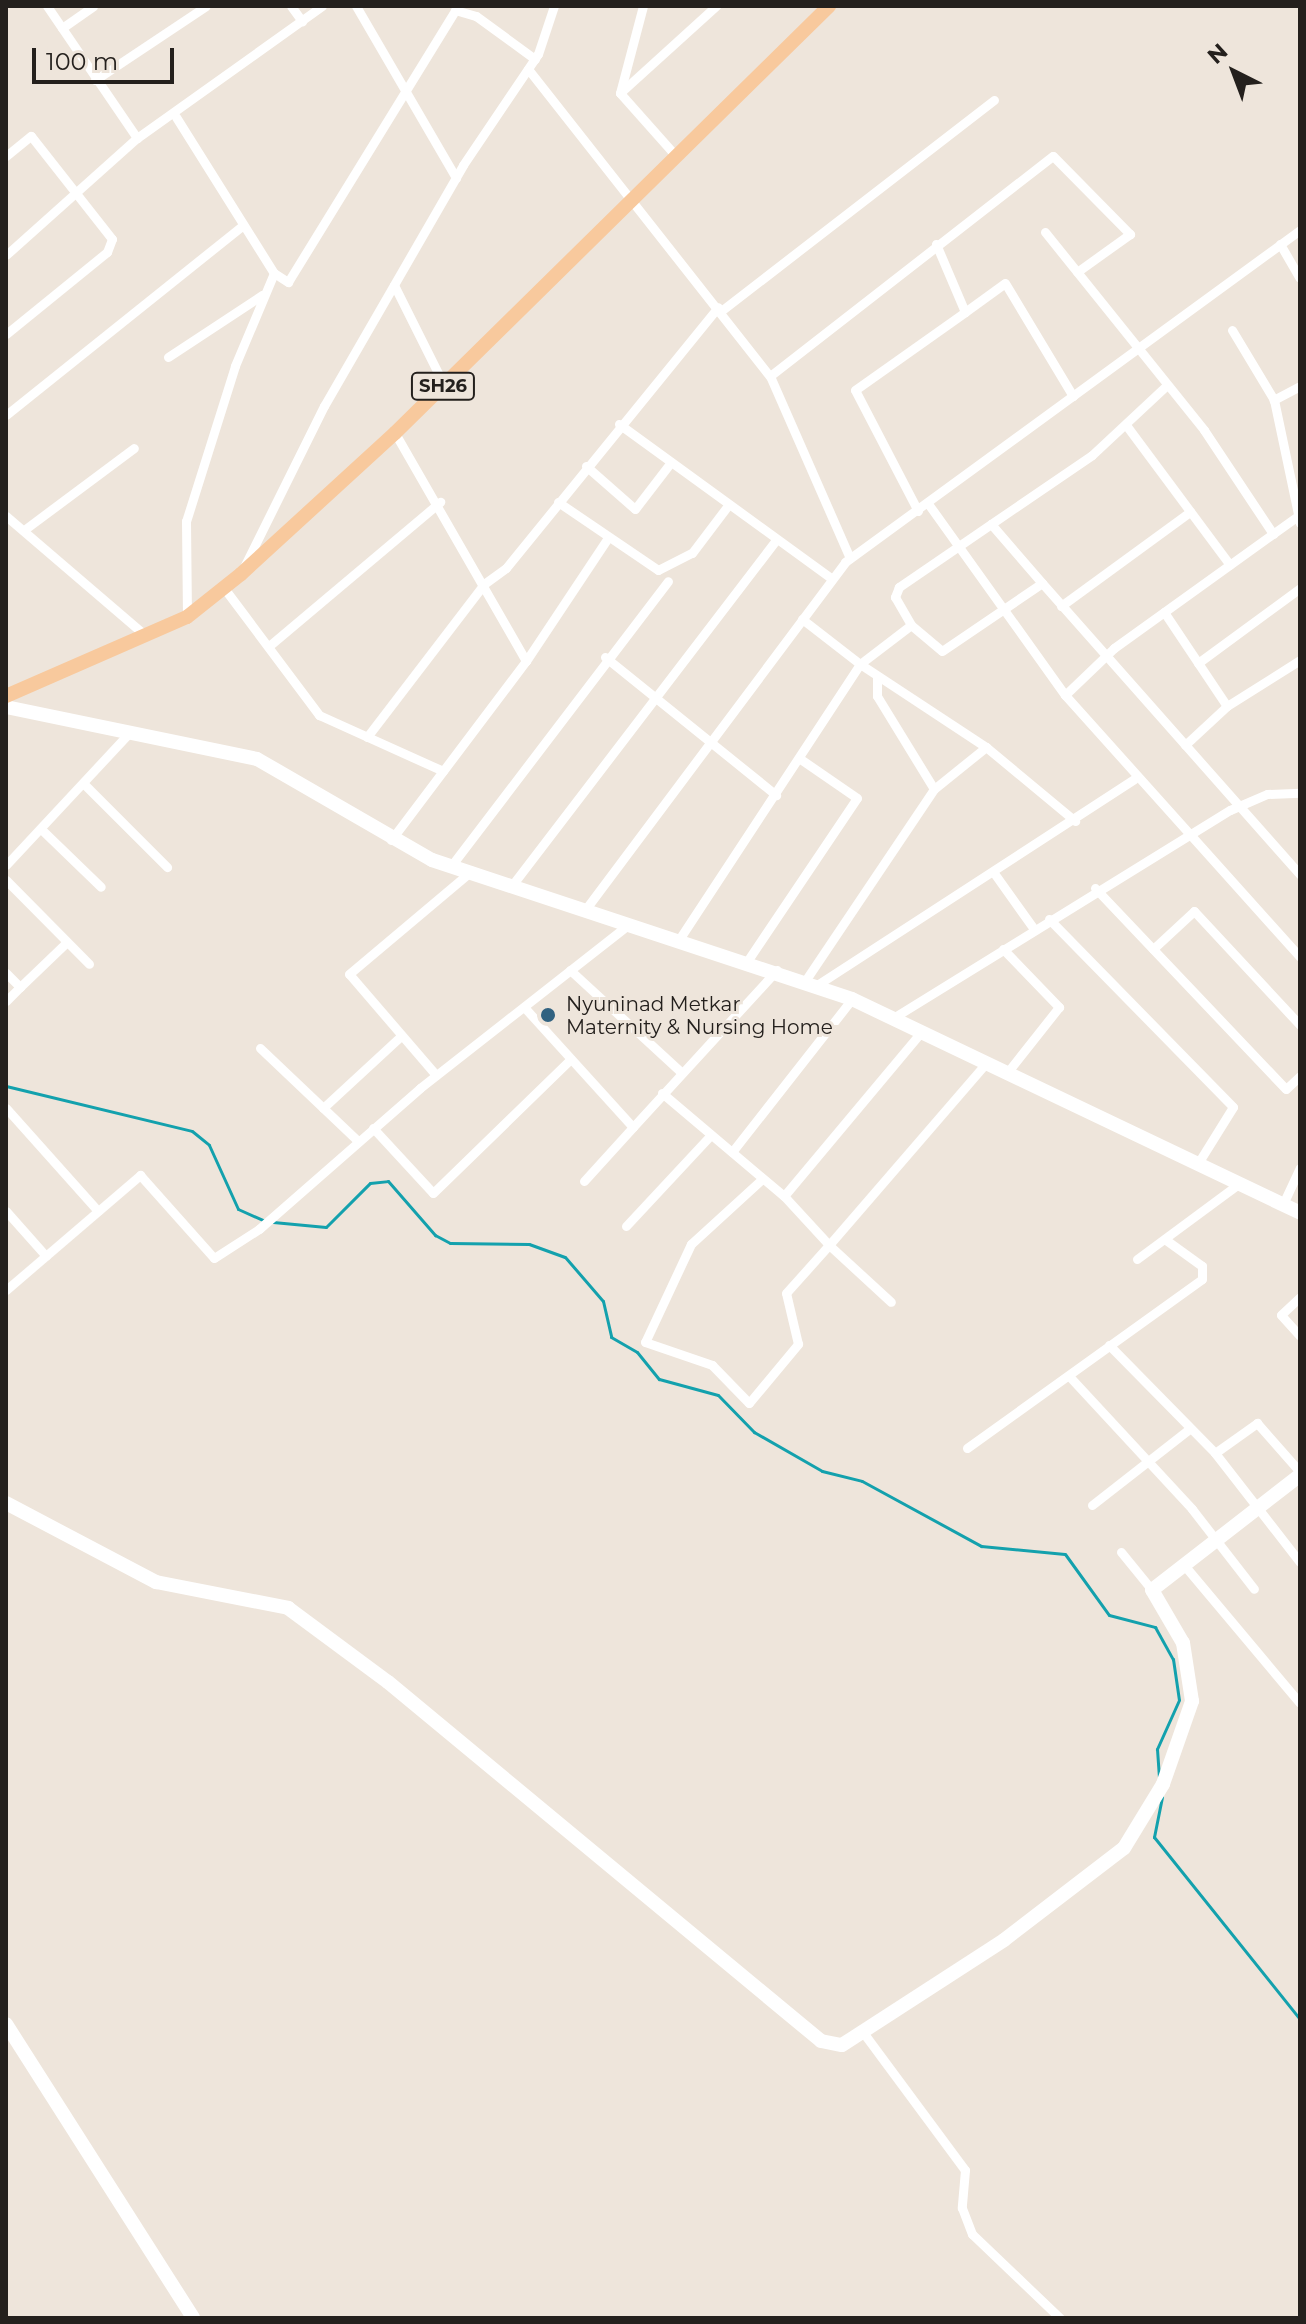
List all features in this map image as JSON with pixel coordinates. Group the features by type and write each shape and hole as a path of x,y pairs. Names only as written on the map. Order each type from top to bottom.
{"main road":[{"name":"SH26","path":"6,696 187,617 241,574 395,433 829,6"},
{"path":"6,707 257,759 391,840 451,866 513,884 628,925 748,960 852,999 1006,1074 1200,1160 1300,1213"},
{"path":"6,1503 156,1582 288,1608 388,1682 821,2041 842,2045 865,2035 1124,1848 1158,1789 1189,1718 1191,1674 1152,1590 1300,1474"},
{"path":"6,2024 193,2318"}],"street":[{"path":"47,6 137,138"},
{"path":"62,28 93,6"},
{"path":"95,80 206,6"},
{"path":"291,6 302,21"},
{"path":"6,255 137,138 176,117 322,6"},
{"path":"356,6 456,178"},
{"path":"241,574 394,285 456,178 535,59 554,6"},
{"path":"620,93 643,6"},
{"path":"620,93 716,6"},
{"path":"176,117 242,226 274,273 288,282 456,8 476,16 535,59"},
{"path":"528,69 770,376 850,558"},
{"path":"620,93 676,156"},
{"path":"367,737 484,584 558,502 619,424 720,309 994,100"},
{"path":"6,156 31,136 108,229 111,247 6,334"},
{"path":"770,376 1053,156 1130,234 1077,272"},
{"path":"6,415 242,226"},
{"path":"585,910 850,558 929,505 1135,348 1300,230"},
{"path":"1045,232 1273,534"},
{"path":"936,244 965,312"},
{"path":"1280,244 1300,278"},
{"path":"187,617 186,521 262,295 274,273"},
{"path":"918,511 855,390 1005,283 1073,396"},
{"path":"394,285 444,385"},
{"path":"168,357 262,295"},
{"path":"1065,695 1164,612 1273,534 1298,520 1274,400 1232,330"},
{"path":"1274,400 1300,386"},
{"path":"1042,583 999,607 942,651 911,625 895,597 899,587 956,544 991,524 1126,425 1165,387"},
{"path":"619,424 832,579"},
{"path":"1126,425 1230,565"},
{"path":"395,433 440,502 526,661"},
{"path":"24,530 134,448"},
{"path":"586,466 635,509 671,462"},
{"path":"269,646 440,502"},
{"path":"558,502 607,539 658,570 692,553 729,504"},
{"path":"929,505 999,607 1065,695 1185,836 1300,957"},
{"path":"1061,606 1190,512"},
{"path":"6,516 146,636"},
{"path":"991,524 1061,606 1111,655 1236,807 1300,875"},
{"path":"391,840 526,661 607,539"},
{"path":"513,884 777,539"},
{"path":"451,866 605,657 668,581"},
{"path":"224,588 319,715 443,771"},
{"path":"1198,663 1300,588"},
{"path":"1164,612 1227,706"},
{"path":"802,619 877,676 986,747 1075,821"},
{"path":"680,938 802,760 860,664 911,625"},
{"path":"605,657 776,795"},
{"path":"1185,745 1227,706 1300,660"},
{"path":"877,676 877,696 934,789"},
{"path":"6,865 131,731"},
{"path":"811,983 934,789 986,747"},
{"path":"748,960 857,798 802,760"},
{"path":"811,983 994,873 1134,779"},
{"path":"83,783 167,867"},
{"path":"893,1018 1095,888 1236,807 1267,794 1300,793"},
{"path":"41,829 101,887"},
{"path":"436,1075 400,1037 349,974 471,872"},
{"path":"994,873 1034,929"},
{"path":"6,880 89,964"},
{"path":"1095,888 1286,1089 1300,1076"},
{"path":"1153,949 1194,911 1300,1025"},
{"path":"1049,919 1233,1107 1200,1160"},
{"path":"6,1290 140,1175 214,1258 259,1229 436,1075 628,925"},
{"path":"6,1001 67,942"},
{"path":"1003,949 1059,1007 1006,1074"},
{"path":"570,970 682,1073"},
{"path":"584,1181 777,970"},
{"path":"6,973 20,987"},
{"path":"732,1152 852,999"},
{"path":"524,1007 633,1127"},
{"path":"784,1196 922,1031"},
{"path":"323,1108 400,1037"},
{"path":"260,1048 358,1141"},
{"path":"373,1128 433,1193 571,1059"},
{"path":"761,1180 691,1244 645,1342 712,1365 749,1403 798,1344 786,1293 985,1064"},
{"path":"662,1093 761,1180 784,1196 829,1245 891,1302"},
{"path":"6,1108 98,1211"},
{"path":"626,1226 710,1136"},
{"path":"1283,1204 1300,1168"},
{"path":"1137,1259 1241,1182"},
{"path":"6,1211 46,1256"},
{"path":"967,1448 1207,1273 1166,1240"},
{"path":"1300,1297 1281,1315 1300,1336"},
{"path":"1109,1345 1188,1430 1215,1453 1300,1562"},
{"path":"1069,1376 1254,1589"},
{"path":"1215,1453 1257,1423 1300,1474"},
{"path":"1092,1505 1188,1430"},
{"path":"1121,1552 1152,1590"},
{"path":"1184,1565 1300,1703"},
{"path":"865,2035 965,2170 962,2208 972,2234 1060,2318"}],"waterway":[{"path":"6,1086 192,1131 209,1145 238,1209 265,1221"},
{"path":"273,1222 326,1227 370,1183 388,1181 435,1235 450,1243 529,1244 565,1257 603,1301 611,1337 637,1352 659,1379 718,1395 754,1432 822,1471 862,1481 981,1546 1065,1554 1109,1615 1155,1627 1173,1659 1179,1700 1157,1749 1159,1777"},
{"path":"1162,1797 1154,1837 1300,2019"}],"place":[{"name":"Nyuninad Metkar Maternity & Nursing Home","path":"548,1015"}]}
